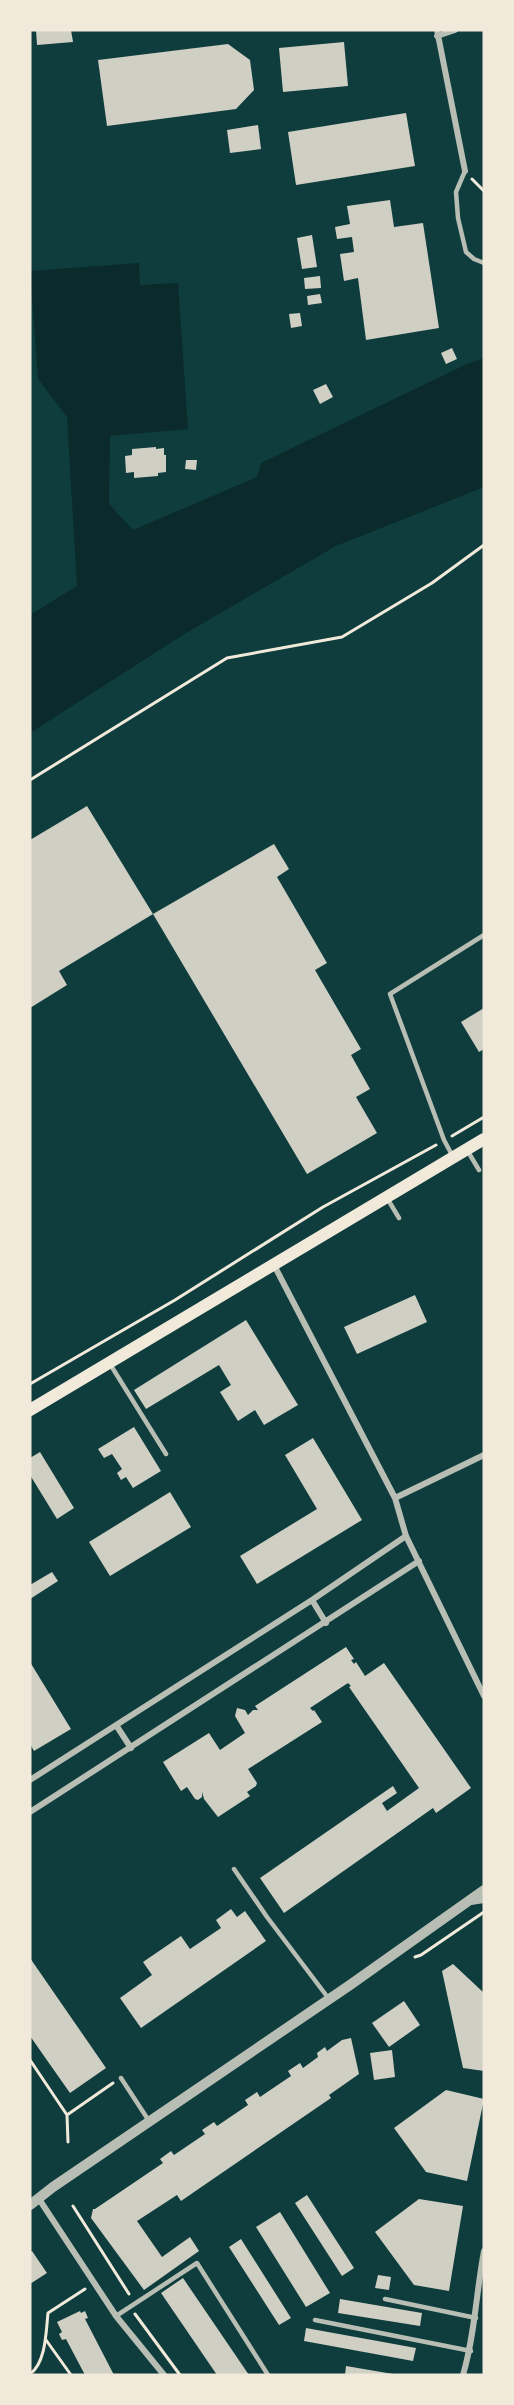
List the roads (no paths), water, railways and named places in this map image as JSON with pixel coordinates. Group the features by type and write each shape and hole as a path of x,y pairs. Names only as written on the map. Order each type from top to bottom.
{"main road":[{"path":"30,1410 484,1139"}],"street":[{"path":"454,30 437,33 465,171"},
{"path":"274,1264 396,1498 406,1536 484,1696"},
{"path":"396,1498 484,1455"},
{"path":"30,1780 312,1600 406,1536"},
{"path":"30,1812 419,1561"},
{"path":"312,1600 326,1623"},
{"path":"116,1725 130,1748"},
{"path":"164,2375 116,2316 34,2202 484,1890"},
{"path":"465,1903 484,1900"},
{"path":"464,2375 471,2351 476,2318 476,2294 484,2251"}],"lane":[{"path":"465,171 456,192 458,218 466,252 474,260 484,262"},
{"path":"454,1158 444,1140 390,994 484,935"},
{"path":"467,1150 479,1170"},
{"path":"387,1198 399,1218"},
{"path":"109,1362 166,1454"},
{"path":"234,1869 328,1999"},
{"path":"121,2078 150,2122"},
{"path":"116,2316 197,2263 268,2375"},
{"path":"385,2299 476,2318"},
{"path":"315,2320 471,2351"}],"water":[{"path":"139,263 140,285 178,283 188,429 110,436 109,504 133,530 257,477 261,463 467,364 484,358 484,487 336,546 186,633 30,733 30,615 77,586 67,417 38,379 30,271"}]}
